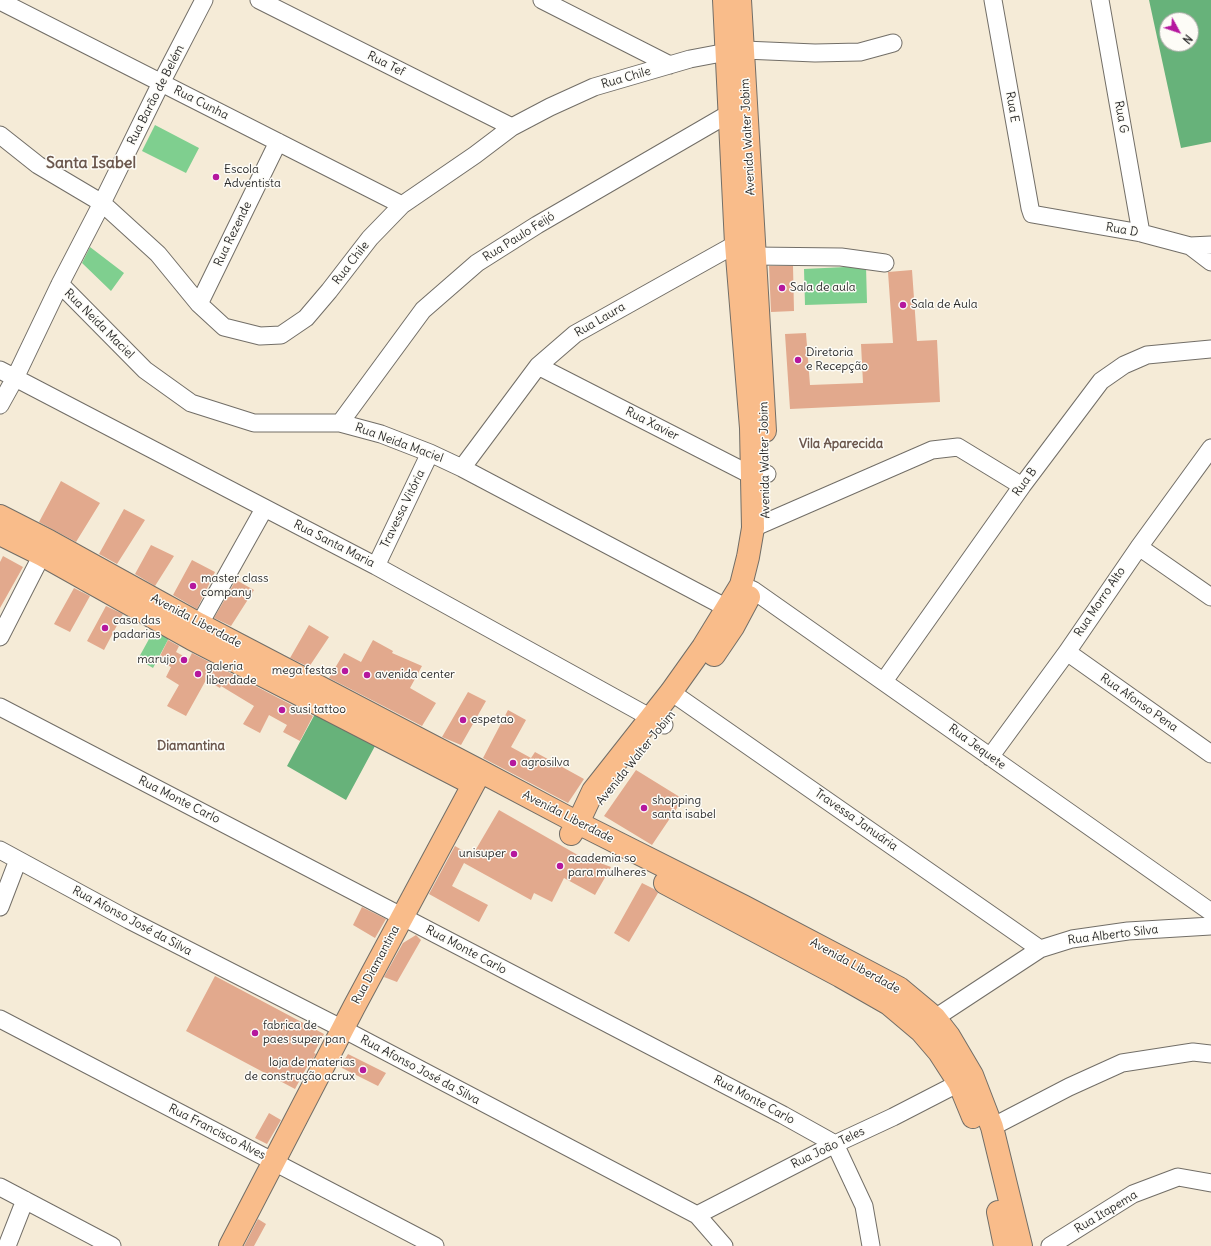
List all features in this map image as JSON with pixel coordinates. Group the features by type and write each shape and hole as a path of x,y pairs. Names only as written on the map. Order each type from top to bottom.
{"main road":[{"name":"Avenida Walter Jobim","path":"724,0 735,51"},
{"name":"Avenida Walter Jobim","path":"574,829 605,799 657,721 733,627 747,587 760,525 760,475 764,386 754,256 738,111 735,51 740,0"},
{"name":"Avenida Walter Jobim","path":"738,111 736,244 751,428 760,475"},
{"name":"Avenida Liberdade","path":"0,516 46,548 195,631 574,829 650,867 889,1004 949,1036 972,1075 992,1127 1021,1246"},
{"name":"Avenida Liberdade","path":"0,534 46,548"},
{"name":"Avenida Walter Jobim","path":"677,696 702,647 727,608 747,587"},
{"name":"Rua Diamantina","path":"230,1246 402,916 477,777"},
{"name":"Avenida Liberdade","path":"928,1024 939,1052 959,1083 978,1130 1005,1246"}],"street":[{"name":"Rua Barão de Belém","path":"0,405 8,374 60,284 102,204 161,83 204,0"},
{"name":"Rua Tef","path":"259,0 512,127"},
{"path":"542,0 670,65"},
{"name":"Rua E","path":"993,0 1032,214"},
{"name":"Rua G","path":"1100,0 1141,233"},
{"name":"Rua Cunha","path":"0,1 402,205"},
{"name":"Rua Chile","path":"0,135 38,165 102,204 158,254 198,304 224,327 260,336 281,335 306,318 370,238 402,205 475,155 512,127 550,107 594,87 690,59 735,51 815,53 860,52 892,43"},
{"name":"Rua Paulo Feijó","path":"340,423 423,310 477,263 537,225 738,111"},
{"name":"Rua Rezende","path":"198,304 278,142"},
{"name":"Rua D","path":"1032,214 1141,233 1190,246 1211,245"},
{"name":"Rua Laura","path":"462,468 538,366 575,334 736,244"},
{"path":"1190,246 1211,262"},
{"path":"754,256 841,257 885,263"},
{"name":"Rua Neida Maciel","path":"60,284 145,370 191,403 254,423 340,423 381,434 430,453 462,468 727,608"},
{"name":"Rua B","path":"884,681 1022,486 1101,382 1124,365 1147,355 1211,349"},
{"name":"Rua Xavier","path":"538,366 760,475"},
{"name":"Rua Santa Maria","path":"8,374 264,509 376,566 657,721"},
{"path":"760,525 932,450 958,446 1022,486"},
{"name":"Rua Morro Alto","path":"990,757 1211,448"},
{"name":"Travessa Vitória","path":"376,566 430,453"},
{"path":"195,631 264,509"},
{"path":"1139,547 1211,597"},
{"path":"0,638 46,548"},
{"name":"Rua Jequete","path":"747,587 884,681 1211,912"},
{"name":"Rua Afonso Pena","path":"1066,652 1211,754"},
{"name":"Travessa Januária","path":"677,696 1040,949"},
{"name":"Rua Monte Carlo","path":"0,707 783,1115 835,1144"},
{"name":"Rua Afonso José da Silva","path":"0,850 129,920 343,1029 697,1215 724,1246"},
{"path":"0,906 18,860"},
{"name":"Rua Alberto Silva","path":"928,1024 1040,949 1072,939 1128,931 1211,926"},
{"name":"Rua Francisco Alves","path":"0,1019 435,1246"},
{"path":"992,1127 1069,1087 1122,1063 1193,1052 1211,1054"},
{"name":"Rua João Teles","path":"697,1215 835,1144 893,1117 959,1083"},
{"path":"835,1144 864,1206 871,1246"},
{"name":"Rua Itapema","path":"1050,1246 1133,1194 1178,1177 1211,1183"},
{"path":"0,1187 112,1246"},
{"path":"7,1246 25,1200"}],"green space":[{"path":"1149,0 1211,0 1211,142 1181,148 1160,52 1199,52 1199,12 1159,12 1159,46"},
{"path":"155,125 199,148 186,173 142,151"},
{"path":"90,247 124,273 111,291 82,263"},
{"path":"866,266 867,303 805,305 804,269"},
{"path":"154,630 169,638 153,668 138,659"},
{"path":"315,714 375,746 346,800 287,766"}],"building":[{"name":"Sala de aula","path":"769,266 793,266 794,311 771,312"},
{"path":"912,270 917,341 937,340 940,402 790,409 785,334 806,333 810,385 863,383 861,344 893,343 888,272"},
{"path":"61,481 100,503 76,542 39,522"},
{"path":"124,509 145,520 117,564 99,554"},
{"path":"151,545 174,556 155,586 135,574"},
{"path":"3,556 23,567 0,608 0,562"},
{"name":"master class company","path":"192,560 215,572 197,609 173,595"},
{"path":"236,580 254,590 231,626 214,618"},
{"path":"74,588 90,596 70,632 54,624"},
{"name":"casa das padarias","path":"106,606 123,614 104,650 87,641"},
{"path":"309,625 329,637 309,667 290,658"},
{"path":"168,640 179,646 176,652 189,659 192,653 313,716 300,741 283,732 287,725 269,715 260,733 243,724 254,706 221,686 220,688 206,680 186,716 167,706 179,685 166,677 171,667 158,660"},
{"path":"373,640 393,651 392,653 422,666 410,688 436,703 422,726 329,678 344,653 361,662"},
{"name":"espetao","path":"468,692 486,701 461,745 442,737"},
{"path":"508,710 526,720 511,747 531,758 535,752 584,779 568,803 483,758"},
{"name":"shopping santa isabel","path":"636,770 683,799 652,845 604,816"},
{"path":"499,810 576,854 611,867 595,895 564,878 552,902 534,893 531,900 464,863 452,886 488,905 479,922 429,894 455,846 472,856"},
{"path":"642,883 654,889 658,893 629,942 614,933"},
{"path":"362,907 386,919 375,938 353,925"},
{"path":"416,935 421,940 397,982 384,977 403,943"},
{"name":"fabrica de paes super pan","path":"215,976 324,1034 314,1053 316,1054 310,1064 309,1063 295,1089 186,1031"},
{"name":"loja de materias de construção acrux","path":"348,1054 386,1073 378,1086 340,1067"},
{"path":"269,1113 281,1120 267,1144 255,1138"},
{"path":"258,1219 266,1224 254,1246 244,1246"}],"place":[{"name":"Escola Adventista","path":"216,177"},
{"name":"Sala de aula","path":"782,288"},
{"name":"Sala de Aula","path":"903,305"},
{"name":"Diretoria e Recepção","path":"798,360"},
{"name":"master class company","path":"193,586"},
{"name":"casa das padarias","path":"105,628"},
{"name":"marujo","path":"184,660"},
{"name":"mega festas","path":"345,671"},
{"name":"galeria liberdade","path":"198,674"},
{"name":"avenida center","path":"367,675"},
{"name":"susi tattoo","path":"282,710"},
{"name":"espetao","path":"463,720"},
{"name":"agrosilva","path":"513,763"},
{"name":"shopping santa isabel","path":"644,808"},
{"name":"unisuper","path":"514,854"},
{"name":"academia so para mulheres","path":"560,866"},
{"name":"fabrica de paes super pan","path":"255,1033"},
{"name":"loja de materias de construção acrux","path":"363,1070"}],"district":[{"name":"Santa Isabel","path":"91,163"},
{"name":"Vila Aparecida","path":"841,444"},
{"name":"Diamantina","path":"191,746"}]}
